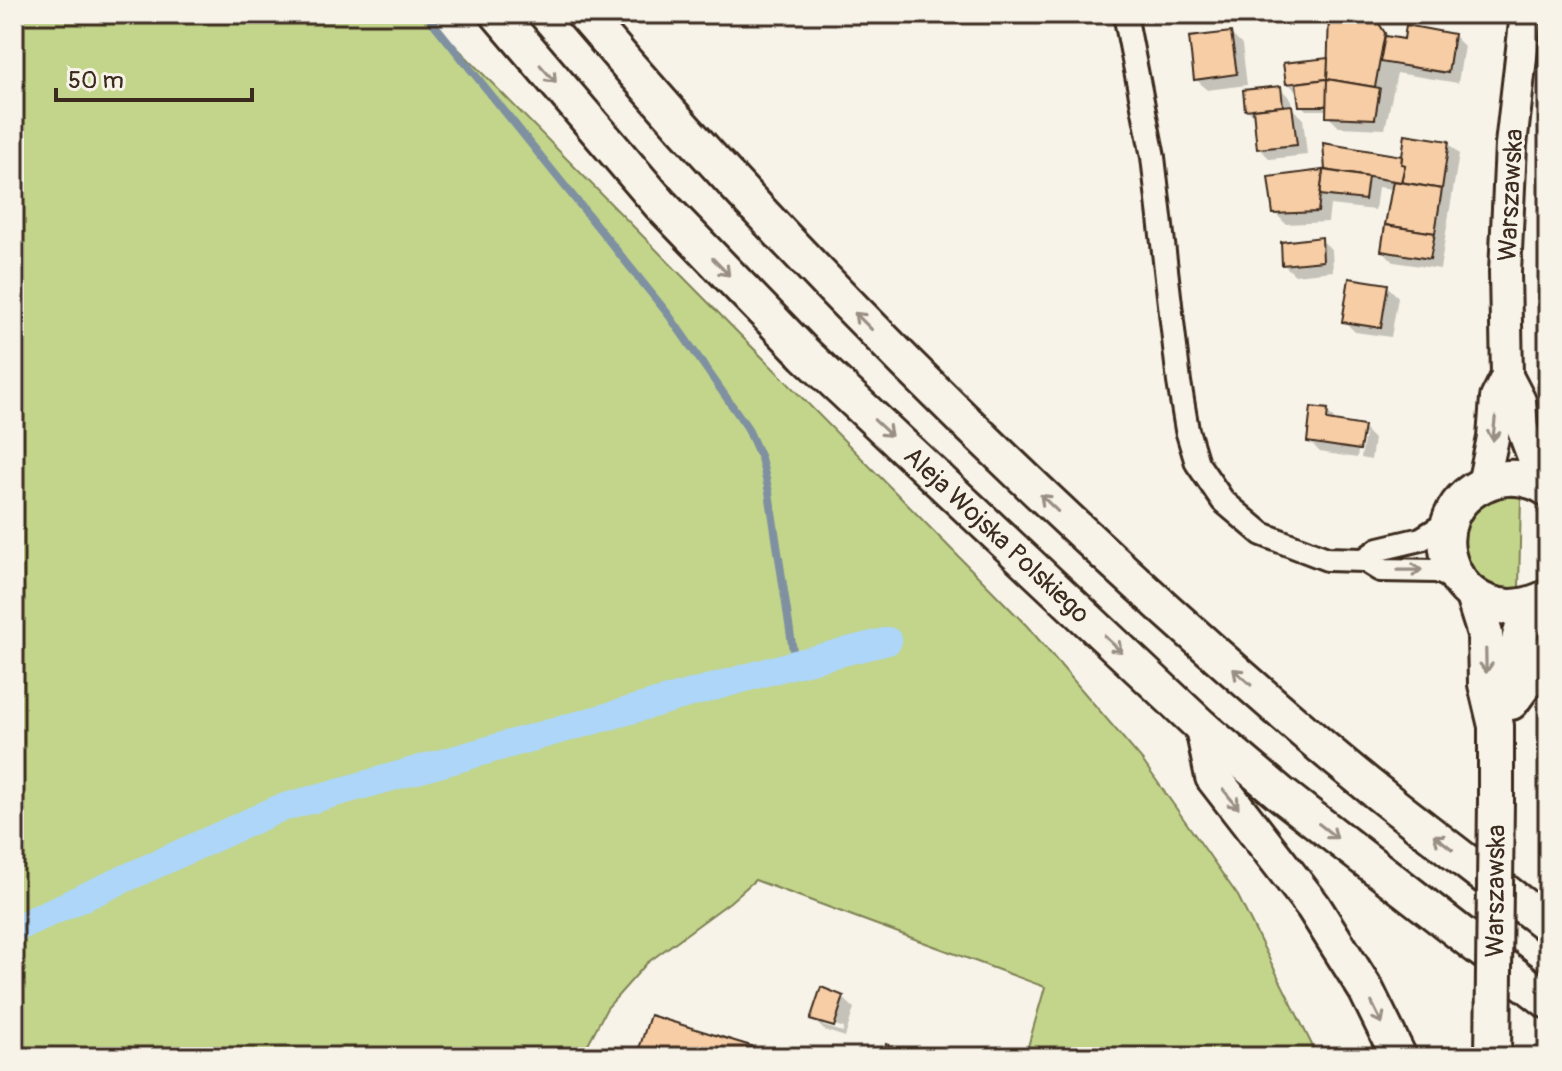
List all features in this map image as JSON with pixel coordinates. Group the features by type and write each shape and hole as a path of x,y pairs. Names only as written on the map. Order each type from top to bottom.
{"main road":[{"name":"Aleja Wojska Polskiego","path":"498,14 660,204 806,355 1203,728 1292,803 1548,1001"},
{"path":"584,14 666,110 842,300 1082,535 1310,737 1548,925"},
{"path":"1450,521 1457,506 1483,484 1503,478 1524,479 1546,488"},
{"name":"Warszawska","path":"1450,521 1446,541 1449,562 1465,588 1485,634 1486,684 1505,712"},
{"path":"1465,588 1492,605 1513,608 1540,601"},
{"name":"Warszawska","path":"1493,1057 1496,800 1505,712 1525,619 1540,601"},
{"path":"1505,712 1548,652"},
{"path":"1203,728 1213,777 1313,906 1366,990 1399,1057"}],"street":[{"path":"1125,14 1153,157 1179,382 1187,430 1197,463 1223,501 1262,534 1327,559 1364,560 1380,570 1437,571 1465,588"},
{"name":"Warszawska","path":"1526,14 1511,145 1505,272 1507,376 1520,401 1522,428 1546,488"},
{"name":"Warszawska","path":"1483,484 1493,438 1496,398 1507,376"},
{"path":"1364,560 1379,549 1421,539 1450,521"}],"green space":[{"path":"14,14 424,14 1027,626 1142,760 1238,896 1318,1057 1025,1057 1045,987 755,880 647,963 607,1008 581,1057 14,1057"},
{"path":"1501,497 1521,497 1519,588 1498,586 1482,579 1465,552 1465,535 1471,520 1483,507"},
{"path":"1540,508 1548,516 1548,570 1539,580"}],"building":[{"path":"1329,14 1378,22 1385,33 1375,87 1327,79"},
{"path":"1406,25 1454,34 1448,73 1380,62 1385,36 1404,39"},
{"path":"1231,32 1237,74 1194,80 1189,37"},
{"path":"1328,58 1327,79 1286,84 1283,63"},
{"path":"1327,79 1327,106 1299,106 1296,83"},
{"path":"1327,79 1380,88 1375,119 1326,117"},
{"path":"1281,86 1283,106 1245,110 1243,90"},
{"path":"1292,105 1297,145 1257,149 1253,109"},
{"path":"1405,134 1449,141 1442,189 1401,182 1405,165 1401,164"},
{"path":"1323,143 1402,156 1401,164 1405,165 1401,182 1325,170"},
{"path":"1323,170 1368,177 1365,200 1320,195"},
{"path":"1323,170 1318,212 1273,214 1268,177"},
{"path":"1393,181 1442,189 1435,233 1385,225"},
{"path":"1385,225 1435,233 1430,259 1381,251"},
{"path":"1322,237 1323,261 1282,265 1281,242"},
{"path":"1349,278 1388,284 1381,328 1342,322"},
{"path":"1311,407 1328,409 1327,420 1364,426 1360,450 1307,442"},
{"path":"821,987 844,996 834,1027 810,1020"},
{"path":"650,1015 751,1046 748,1057 631,1057 638,1052"},
{"path":"886,1044 917,1057 881,1057"}],"waterway":[{"path":"426,14 668,314 747,427 761,458 769,492 795,664"},
{"path":"14,929 278,809 795,664 888,641"}]}
